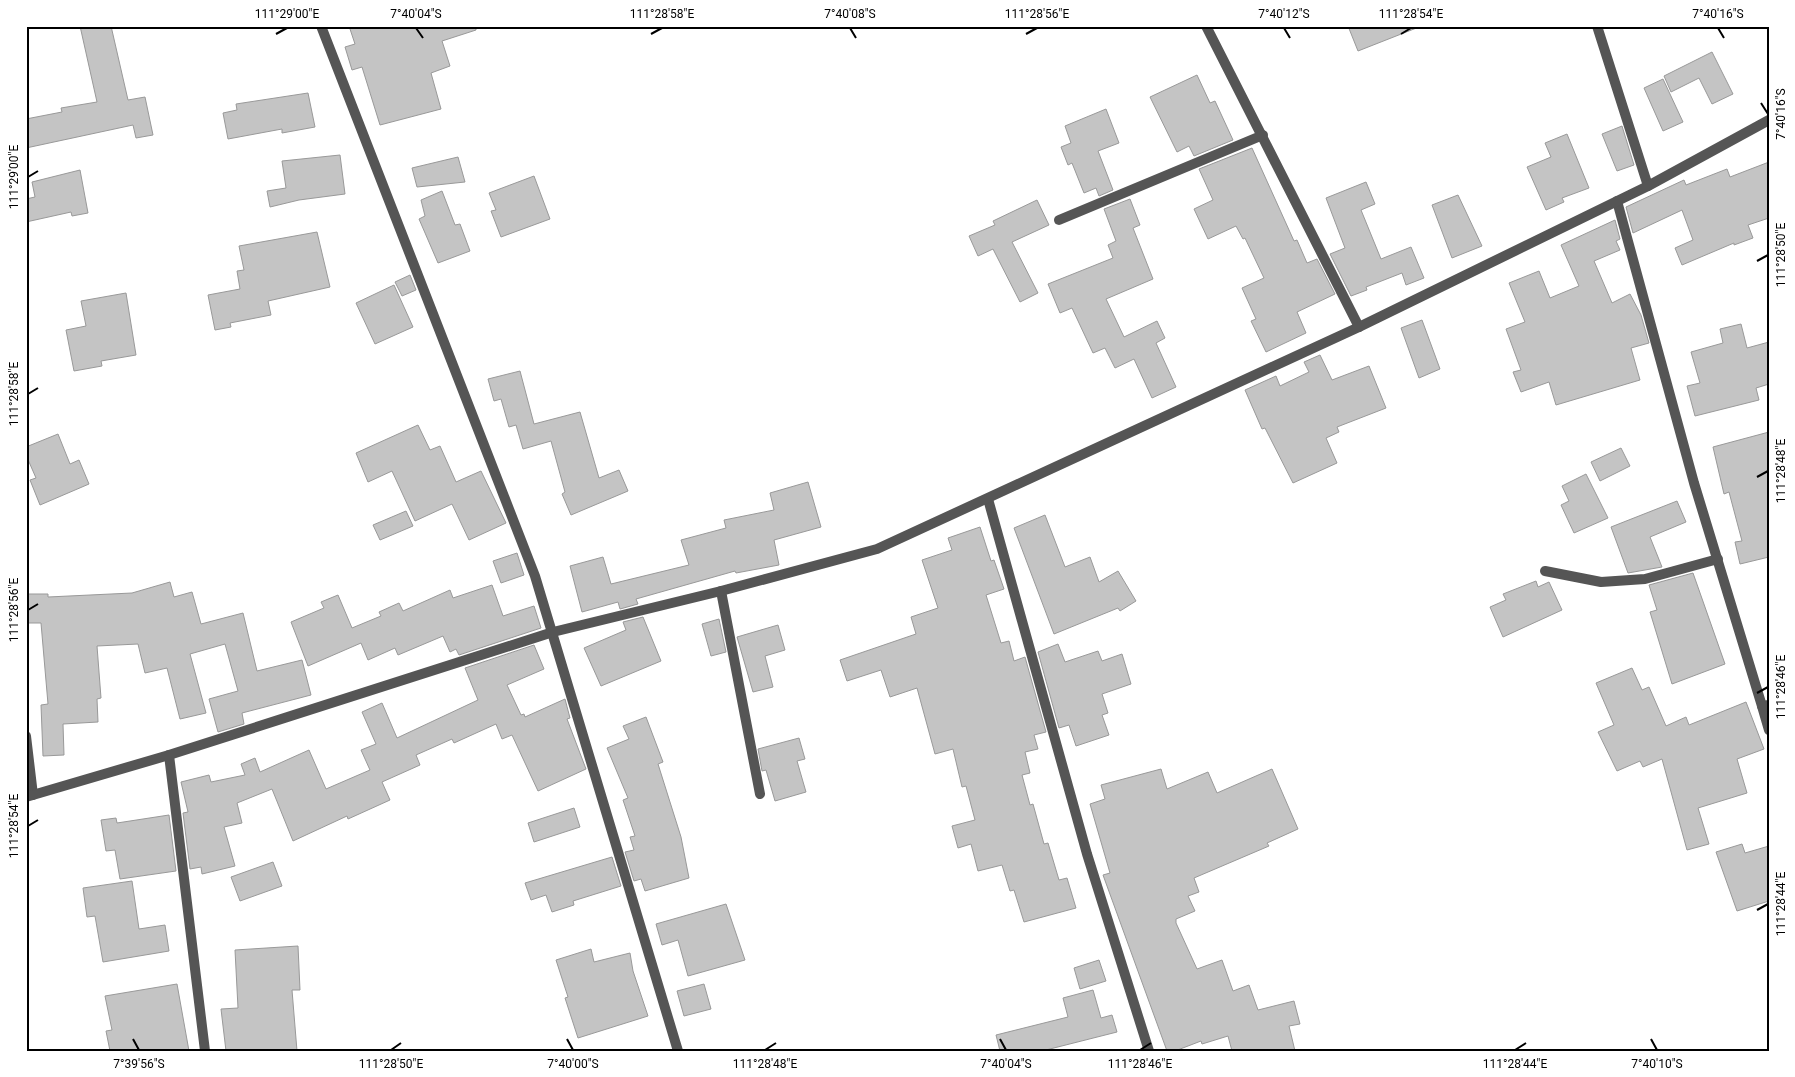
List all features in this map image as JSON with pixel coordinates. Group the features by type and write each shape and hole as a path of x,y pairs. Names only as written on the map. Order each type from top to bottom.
{"street":[{"path":"321,26 534,576 553,632 678,1051"},
{"path":"1206,26 1359,327"},
{"path":"1597,26 1648,186"},
{"path":"26,736 30,796 169,755 553,632 721,591 877,549 1359,327 1648,186 1769,120"},
{"path":"1059,220 1263,135"},
{"path":"1618,201 1694,482 1765,706 1769,730"},
{"path":"988,499 1087,854 1149,1051"},
{"path":"1545,571 1601,582 1645,579 1718,559"},
{"path":"721,591 760,794"},
{"path":"169,755 204,1051"}],"building":[{"path":"80,26 111,26 128,100 145,97 153,135 136,138 133,125 26,148 26,119 62,112 61,108 97,102"},
{"path":"349,26 476,26 476,30 442,41 450,66 431,73 441,109 380,125 362,67 352,70 345,47 355,44"},
{"path":"1348,26 1419,26 1419,27 1358,51"},
{"path":"1712,52 1733,94 1712,104 1699,78 1671,92 1664,76"},
{"path":"1197,75 1210,103 1215,101 1233,140 1194,156 1189,146 1177,152 1150,97"},
{"path":"1663,79 1683,122 1663,131 1644,88"},
{"path":"308,93 315,127 282,133 282,129 228,139 223,113 237,110 236,104"},
{"path":"1106,109 1119,143 1098,151 1113,190 1099,196 1096,188 1084,193 1072,163 1068,165 1061,147 1071,143 1065,126"},
{"path":"1622,126 1634,165 1617,171 1602,134"},
{"path":"1567,134 1589,188 1562,198 1564,202 1546,210 1527,167 1551,157 1545,143"},
{"path":"1252,148 1294,241 1297,240 1307,263 1317,259 1335,294 1297,312 1306,333 1266,352 1251,321 1256,319 1242,288 1264,278 1245,238 1243,239 1236,226 1208,239 1194,209 1213,200 1199,169"},
{"path":"340,155 345,194 299,200 270,207 267,191 286,188 282,161"},
{"path":"458,157 465,182 417,187 412,168"},
{"path":"1769,162 1769,218 1748,225 1753,238 1734,245 1734,243 1682,265 1675,248 1693,240 1682,210 1633,233 1626,207 1684,180 1686,185 1727,169 1730,177"},
{"path":"80,170 88,213 72,216 71,212 26,222 26,199 35,197 32,182"},
{"path":"534,176 550,219 501,237 491,211 496,210 489,193"},
{"path":"1366,182 1375,204 1361,210 1381,259 1411,247 1424,278 1406,285 1402,273 1366,287 1367,290 1351,296 1330,254 1345,248 1326,198"},
{"path":"442,191 455,225 460,224 470,251 438,263 419,219 425,216 421,200"},
{"path":"1458,195 1482,246 1452,258 1432,205"},
{"path":"1130,199 1140,225 1133,228 1153,279 1106,299 1124,337 1157,321 1165,338 1156,343 1176,387 1152,398 1134,359 1115,368 1105,348 1093,353 1072,308 1060,313 1048,284 1113,258 1108,245 1116,241 1104,209"},
{"path":"1037,200 1049,225 1012,242 1038,293 1020,302 993,249 978,256 969,236 995,225 993,221"},
{"path":"1615,220 1620,239 1616,241 1620,250 1594,261 1612,303 1630,294 1641,315 1649,343 1631,348 1640,380 1556,405 1549,382 1521,392 1513,372 1521,370 1506,329 1525,322 1509,283 1539,271 1550,298 1579,286 1561,245"},
{"path":"317,232 330,287 268,301 271,315 230,323 231,327 215,330 208,295 240,289 237,271 244,270 239,246"},
{"path":"410,275 416,290 402,296 395,282"},
{"path":"394,285 413,327 375,344 356,303"},
{"path":"126,293 136,355 101,361 102,366 74,371 66,330 86,326 81,301"},
{"path":"1422,320 1440,369 1419,378 1401,328"},
{"path":"1741,324 1747,348 1769,342 1769,384 1756,388 1759,400 1695,416 1687,386 1700,383 1691,352 1723,343 1720,329"},
{"path":"1320,355 1332,380 1369,366 1386,408 1337,427 1339,432 1326,438 1337,463 1293,483 1265,428 1262,429 1245,390 1276,376 1280,386 1309,372 1304,362"},
{"path":"520,371 534,424 580,412 599,478 619,470 628,491 571,515 562,494 565,492 551,441 523,449 516,425 509,427 501,399 494,401 488,379"},
{"path":"418,425 430,450 440,446 456,482 481,471 506,523 469,540 452,504 415,521 392,471 368,482 356,453"},
{"path":"1769,432 1769,557 1740,564 1735,542 1742,541 1729,492 1724,494 1713,447"},
{"path":"58,434 70,464 79,460 89,484 40,505 30,480 36,478 26,455 26,447"},
{"path":"1621,448 1630,466 1600,481 1591,462"},
{"path":"1586,474 1608,518 1574,533 1561,505 1569,501 1562,486"},
{"path":"808,482 821,527 774,540 779,565 736,573 735,571 636,599 638,604 620,609 618,602 582,612 570,566 603,557 611,584 689,565 681,540 726,528 724,520 774,510 770,493"},
{"path":"1677,501 1686,522 1650,537 1662,567 1628,573 1611,527"},
{"path":"406,511 413,526 380,540 373,525"},
{"path":"1045,515 1065,567 1090,557 1099,582 1118,571 1136,601 1120,611 1118,608 1054,634 1014,528"},
{"path":"980,527 991,561 994,560 1004,589 986,595 1001,643 1009,641 1014,661 1025,657 1046,732 1034,735 1038,749 1025,752 1030,773 1022,775 1030,805 1033,804 1044,844 1048,843 1059,880 1067,878 1076,908 1024,922 1014,890 1010,891 1002,865 978,871 971,844 958,848 952,826 975,820 966,786 962,787 953,749 935,754 917,688 890,697 881,670 847,681 840,660 916,634 911,617 938,608 922,560 952,550 948,538"},
{"path":"517,553 524,575 501,583 493,561"},
{"path":"1693,573 1725,664 1672,684 1650,612 1657,610 1649,585"},
{"path":"1536,581 1538,587 1549,582 1562,610 1503,637 1490,607 1506,600 1503,594"},
{"path":"170,582 174,597 192,592 201,624 243,613 257,671 302,660 311,695 242,713 244,724 218,732 209,699 238,691 225,644 190,654 206,713 180,719 167,668 145,673 138,644 97,646 101,698 97,699 98,722 63,724 64,755 43,756 41,705 48,704 41,623 26,623 26,594 48,594 48,597 132,593"},
{"path":"492,585 503,616 534,606 541,628 459,655 456,649 450,652 443,636 398,655 395,648 368,660 361,643 308,666 291,622 324,608 321,602 338,595 352,628 381,616 379,612 399,603 403,611 450,590 453,598"},
{"path":"643,617 661,661 601,686 584,648 626,630 623,622"},
{"path":"719,619 726,652 711,656 702,624"},
{"path":"778,625 785,650 765,656 773,687 753,692 737,637"},
{"path":"1058,644 1065,662 1098,651 1102,661 1122,654 1131,684 1102,694 1108,713 1102,715 1109,735 1076,746 1069,725 1059,728 1038,652"},
{"path":"534,645 544,669 507,685 521,715 524,714 525,717 565,699 570,718 567,719 586,769 538,791 512,735 502,739 496,724 454,743 452,739 416,755 420,765 382,782 390,800 348,819 347,816 293,841 272,789 237,803 242,823 224,827 235,866 202,874 201,867 190,869 183,813 188,812 181,782 209,775 211,782 245,775 241,764 255,758 260,772 309,750 326,789 370,770 361,750 376,744 362,712 382,703 397,738 478,700 465,668"},
{"path":"1632,668 1642,690 1649,687 1666,726 1686,717 1689,725 1746,702 1764,749 1737,759 1747,793 1698,808 1709,844 1687,850 1662,759 1643,767 1640,761 1617,771 1598,732 1614,725 1596,683"},
{"path":"646,717 663,762 658,764 681,837 689,878 645,891 641,879 634,881 625,852 634,850 630,837 635,836 623,800 628,798 607,748 629,739 623,726"},
{"path":"799,738 805,759 797,761 806,792 775,801 766,770 762,771 758,749"},
{"path":"1161,769 1167,789 1208,772 1217,793 1272,769 1298,829 1267,843 1269,846 1194,878 1199,892 1188,896 1195,911 1176,919 1176,923 1197,969 1222,960 1233,991 1249,985 1258,1010 1294,1001 1300,1024 1289,1026 1295,1051 1232,1051 1228,1036 1202,1044 1201,1041 1175,1051 1167,1051 1103,875 1110,873 1090,804 1105,799 1101,785"},
{"path":"574,808 580,827 534,842 528,823"},
{"path":"169,815 176,871 120,879 115,850 106,851 101,820 116,818 117,823"},
{"path":"1742,844 1745,853 1769,846 1769,901 1737,911 1716,852"},
{"path":"612,857 621,886 573,901 574,905 552,912 546,895 531,900 525,883"},
{"path":"273,862 282,886 240,901 231,877"},
{"path":"132,881 139,929 165,925 169,951 103,962 95,916 87,917 83,888"},
{"path":"726,904 745,960 688,976 678,940 662,945 656,924"},
{"path":"298,946 300,990 292,990 297,1051 226,1051 221,1009 238,1008 235,950"},
{"path":"591,949 594,962 630,953 633,971 648,1016 578,1038 565,998 568,997 556,960"},
{"path":"1099,960 1106,981 1080,989 1074,968"},
{"path":"177,984 189,1051 110,1051 106,1031 112,1030 105,996"},
{"path":"704,984 711,1009 684,1016 677,991"},
{"path":"1093,990 1101,1018 1112,1015 1117,1032 1042,1051 1000,1051 996,1035 1068,1017 1063,998"}]}
